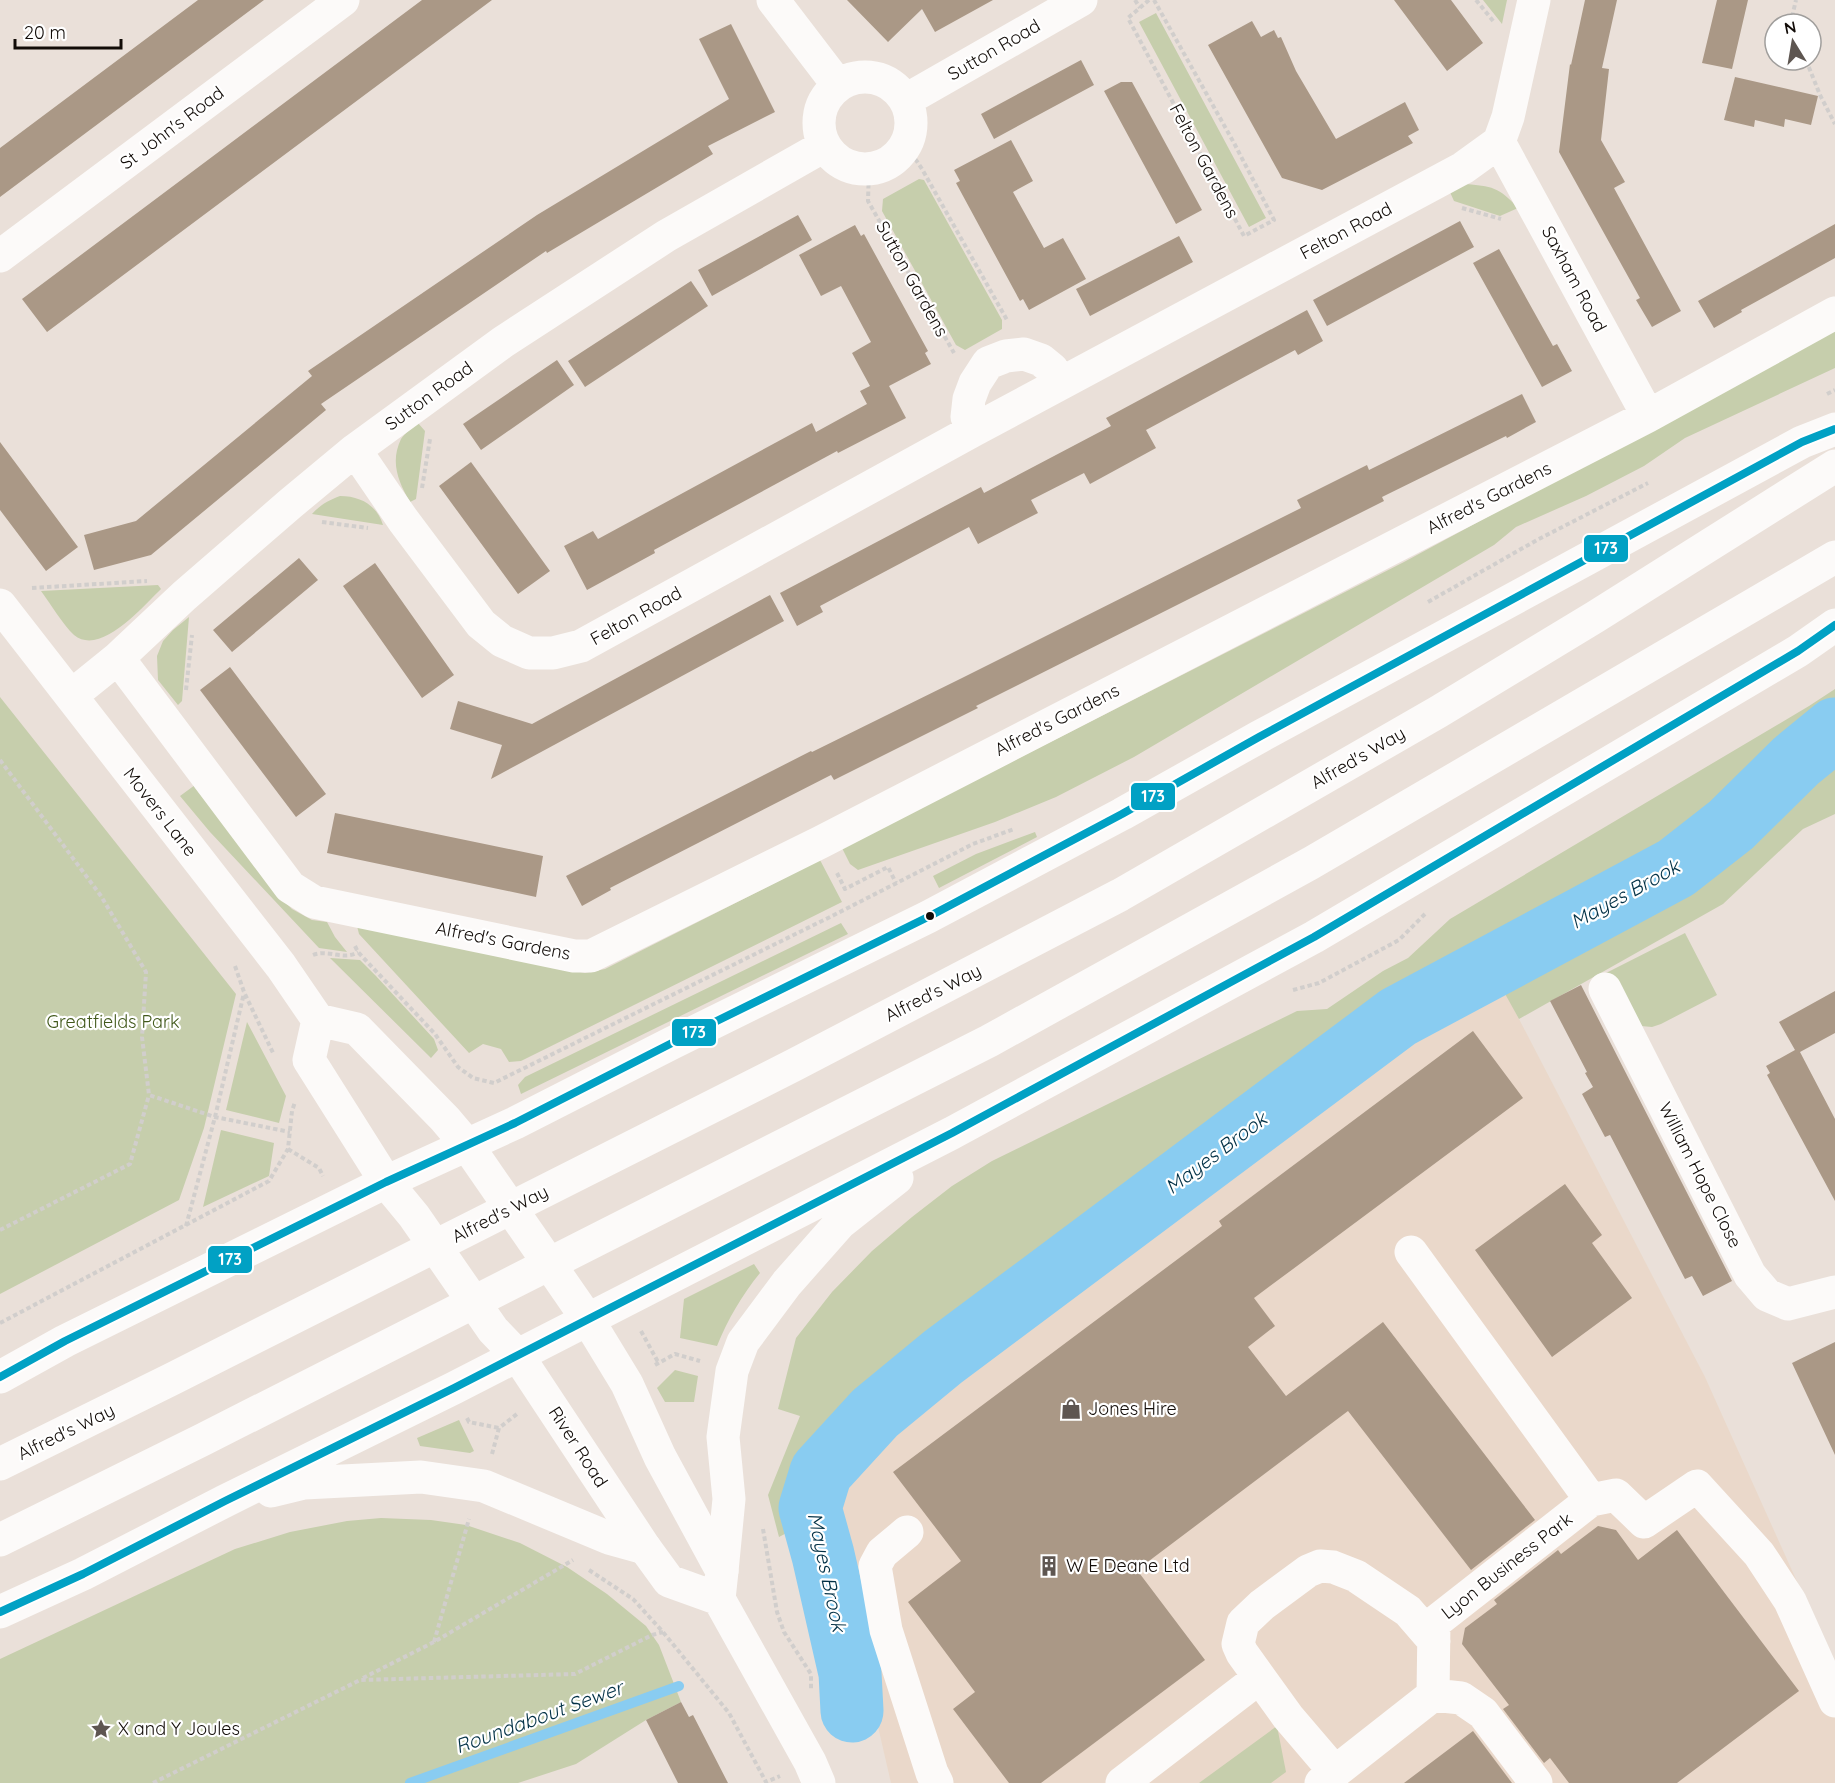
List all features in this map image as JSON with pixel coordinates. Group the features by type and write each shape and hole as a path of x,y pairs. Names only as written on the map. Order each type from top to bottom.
{"main road":[{"name":"St John's Road","path":"0,256 343,0"},
{"path":"773,0 838,85"},
{"name":"Sutton Road","path":"906,100 1081,0"},
{"path":"1499,142 1508,117 1534,0"},
{"path":"870,76 891,84 900,91 912,117 911,134 904,149 895,160 883,167 852,168 836,159 825,146 820,133 819,119 828,94 838,85 848,79 870,76"},
{"name":"Felton Road","path":"355,450 403,520 482,624 502,641 529,653 553,653 581,646 974,430 1463,168 1499,142"},
{"name":"Saxham Road","path":"1499,142 1648,416"},
{"name":"Sutton Road","path":"71,696 118,658 184,596 355,450 512,336 666,236 825,146"},
{"name":"Alfred's Gardens","path":"118,658 290,887 314,902 574,956 591,956 821,842 1648,416 1835,313"},
{"path":"974,430 967,417 969,399 975,383 988,363 1005,356 1024,354 1041,360 1052,369 1060,384"},
{"path":"0,1377 65,1341 387,1182 515,1123 928,917 1122,814 1259,737 1802,442 1835,429"},
{"name":"Alfred's Way","path":"0,1464 783,1071 1120,895 1448,706 1595,617 1835,466"},
{"path":"0,1540 989,1041 1311,863 1835,557"},
{"name":"Movers Lane","path":"0,605 282,966 318,1020"},
{"path":"0,1612 83,1574 518,1356 952,1133 1314,937 1778,663 1835,625"},
{"name":"William Hope Close","path":"1605,989 1750,1275 1767,1295 1788,1304 1835,1292"},
{"path":"387,1182 309,1060 318,1020 357,1029 445,1119 490,1177 588,1320 627,1384 721,1585 819,1783"},
{"path":"721,1585 729,1499 723,1437 732,1371 743,1342 787,1283 840,1223 952,1133"},
{"name":"River Road","path":"387,1182 414,1216 493,1330 518,1356 669,1581 721,1585"},
{"path":"1411,1252 1591,1500"},
{"path":"225,1501 304,1483 422,1477 484,1486 609,1538 645,1548"},
{"name":"Lyon Business Park","path":"1433,1695 1434,1623 1591,1500 1616,1495 1644,1522 1697,1486 1759,1554 1790,1601 1835,1701"},
{"path":"907,1532 882,1553 875,1566 886,1630 937,1783"},
{"path":"1434,1641 1408,1611 1356,1576 1333,1567 1320,1566 1308,1571 1242,1623 1238,1644 1328,1778 1433,1695 1461,1698 1483,1713 1536,1783"},
{"path":"1122,1783 1259,1678"}],"path":[{"path":"1135,0 1140,8 1149,0"},
{"name":"Felton Gardens","path":"1140,8 1128,18 1244,236 1274,220 1154,0"},
{"path":"1811,72 1835,124"},
{"path":"904,149 922,169 1010,327 1024,341 1024,354"},
{"name":"Sutton Gardens","path":"869,169 868,201 955,355 975,383"},
{"path":"1435,183 1443,202 1508,221"},
{"path":"421,496 431,431"},
{"path":"312,520 376,530"},
{"path":"31,588 147,581"},
{"path":"169,726 184,714 193,633"},
{"path":"0,760 101,896 146,972 142,1037 149,1095 130,1164 0,1230"},
{"path":"836,871 845,889 888,867 896,884"},
{"path":"358,952 435,1034 458,1067 473,1078 494,1083 930,867"},
{"path":"1284,993 1319,983 1399,940"},
{"path":"234,964 244,992 278,1065"},
{"path":"186,1226 215,1117 244,992"},
{"path":"0,1323 269,1181 288,1149 295,1102 292,1094"},
{"path":"149,1095 215,1117 290,1132"},
{"path":"288,1149 318,1168"},
{"path":"639,1326 658,1362"},
{"path":"650,1369 658,1362 675,1354 704,1362"},
{"path":"491,1456 499,1428 525,1409"},
{"path":"465,1413 469,1422 499,1428"},
{"path":"434,1642 471,1515"},
{"path":"761,1523 777,1612 784,1632 811,1674 811,1683"},
{"path":"564,1554 633,1599 663,1632 729,1713 766,1782"},
{"path":"153,1783 434,1642 574,1559"},
{"path":"360,1680 575,1674 652,1635 663,1632"}],"shaded area":[{"path":"1505,992 1705,1377 1835,1666 1835,1783 891,1783 828,1510 838,1483 914,1414 1381,1060"}],"green space":[{"path":"1483,0 1507,0 1502,24"},
{"path":"1156,13 1266,218 1249,227 1139,22"},
{"path":"919,179 924,180 1002,320 1002,329 965,350 956,345 882,211 883,199"},
{"path":"1464,184 1494,189 1518,208 1500,216 1454,201 1449,190"},
{"path":"1835,329 1835,368 1685,438 1644,466 1586,496 1516,527 1494,545 1134,757 1056,797 995,822 858,870 850,864 842,848 1404,562"},
{"path":"418,423 425,431 416,499 410,502 399,479 396,456 401,439"},
{"path":"340,496 367,503 377,512 383,525 312,514 325,503"},
{"path":"158,585 161,589 121,627 109,635 85,640 74,635 41,591"},
{"path":"189,617 182,701 178,705 158,680 157,656 163,641"},
{"path":"1835,689 1835,814 1803,829 1723,904 1519,1019 1504,992 1381,1060 914,1414 838,1483 818,1458 798,1490 796,1528 779,1537 768,1495 800,1416 778,1409 796,1338 832,1292 872,1251 912,1217 952,1186 992,1161 1297,1011 1327,1009 1383,971 1408,958 1450,919"},
{"name":"Greatfields Park","path":"0,697 236,994 204,1128 179,1200 0,1294"},
{"path":"195,785 271,888 292,909 312,920 327,922 347,952 319,948 210,832 180,796"},
{"path":"1035,832 1037,837 939,888 933,876 976,854"},
{"path":"820,860 842,902 521,1061 509,1062 501,1049 483,1044 469,1053 359,934 357,926 585,973 605,969"},
{"path":"841,923 848,934 521,1094 518,1085 525,1077"},
{"path":"1685,933 1717,995 1661,1024 1652,1027 1641,1026 1606,973"},
{"path":"330,958 360,960 434,1039 438,1050 431,1058"},
{"path":"247,1022 286,1096 279,1123 226,1110"},
{"path":"221,1130 274,1143 269,1176 203,1207"},
{"path":"754,1264 760,1273 736,1308 717,1346 680,1338 684,1299"},
{"path":"675,1370 698,1376 694,1402 665,1402 657,1388"},
{"path":"459,1420 474,1451 470,1453 420,1446 417,1438"},
{"path":"381,1518 431,1520 466,1525 520,1543 567,1567 607,1594 646,1626 659,1645 681,1702 646,1720 576,1764 518,1783 0,1783 0,1659 235,1549 290,1532 347,1521"},
{"path":"1277,1726 1286,1772 1271,1783 1199,1783"}],"building":[{"path":"198,0 264,0 0,197 0,148"},
{"path":"422,0 492,0 47,332 22,299"},
{"path":"847,0 993,0 935,32 922,9 888,42"},
{"path":"1394,0 1451,0 1483,43 1447,71"},
{"path":"1585,0 1617,0 1602,68 1609,69 1601,140 1625,182 1614,188 1681,311 1652,327 1636,300 1640,298 1559,152 1570,64"},
{"path":"1717,0 1748,0 1732,69 1702,63"},
{"path":"1252,21 1261,37 1274,30 1278,38 1281,37 1296,71 1336,139 1405,102 1419,130 1408,136 1413,143 1322,190 1282,178 1208,45"},
{"path":"731,24 775,112 708,146 713,154 547,253 546,251 321,404 326,410 151,555 94,570 84,535 136,521 312,376 308,371 537,215 729,99 699,39"},
{"path":"1081,60 1094,85 994,139 981,114"},
{"path":"1735,77 1818,96 1811,125 1785,119 1784,127 1755,120 1754,127 1724,120"},
{"path":"1121,82 1132,82 1202,210 1176,224 1104,91"},
{"path":"1011,140 1033,181 1013,192 1044,248 1063,238 1086,279 1029,310 1023,299 1020,301 956,183 960,181 954,170"},
{"path":"798,215 812,240 712,296 698,270"},
{"path":"1460,221 1474,247 1327,326 1313,300"},
{"path":"1835,224 1835,258 1741,310 1742,312 1714,328 1698,301"},
{"path":"855,225 861,236 864,234 928,351 925,353 931,364 889,386 906,418 838,453 837,451 654,550 655,553 587,590 564,546 593,531 598,539 812,423 816,432 867,404 860,391 870,386 852,353 871,342 841,286 821,296 799,255"},
{"path":"1179,236 1193,262 1090,316 1076,289"},
{"path":"1499,249 1553,346 1557,344 1572,371 1542,387 1473,263"},
{"path":"691,281 708,306 585,387 568,361"},
{"path":"1307,310 1323,341 1298,355 1295,350 1146,430 1156,448 1090,484 1084,473 1031,500 1038,513 978,544 969,527 820,606 823,612 797,626 780,593 981,487 984,493 1111,426 1106,418"},
{"path":"557,360 574,385 481,450 463,424"},
{"path":"1522,394 1536,422 1382,497 1384,501 976,706 978,708 834,780 831,775 610,888 611,890 582,906 566,876 811,751 1301,508 1297,500 1367,465 1369,470"},
{"path":"0,442 78,547 46,571 0,510"},
{"path":"471,462 550,571 518,594 439,486"},
{"path":"299,558 318,580 232,652 213,630"},
{"path":"375,563 454,675 422,698 343,586"},
{"path":"770,595 784,621 491,779 502,745 450,729 458,701 532,724"},
{"path":"230,667 326,794 296,817 200,690"},
{"path":"335,813 543,856 536,897 327,853"},
{"path":"1581,985 1732,1281 1703,1296 1692,1276 1685,1279 1610,1135 1605,1137 1582,1094 1593,1087 1550,1001"},
{"path":"1835,991 1835,1033 1800,1052 1835,1119 1835,1201 1767,1075 1770,1073 1766,1066 1795,1050 1779,1022"},
{"path":"1473,1031 1523,1098 1254,1298 1275,1326 1248,1347 1286,1396 1383,1322 1535,1520 1471,1570 1348,1411 1137,1570 1205,1660 1041,1783 1009,1783 953,1709 975,1692 908,1602 961,1561 893,1472 1222,1226 1219,1221"},
{"path":"1565,1184 1602,1235 1592,1243 1632,1298 1552,1357 1475,1250"},
{"path":"1835,1342 1835,1455 1792,1363"},
{"path":"1598,1526 1616,1530 1638,1560 1677,1530 1799,1691 1677,1783 1569,1783 1550,1758 1544,1763 1503,1709 1509,1705 1462,1644 1465,1628 1497,1604 1494,1600 1558,1550 1561,1554"},
{"path":"681,1702 689,1717 693,1715 728,1783 678,1783 646,1720"},
{"path":"1473,1731 1512,1783 1404,1783"}],"waterway":[{"name":"Mayes Brook","path":"852,1711 850,1673 810,1508 821,1472 875,1413 943,1357 1398,1017 1676,868 1731,825 1796,761 1835,729"},
{"name":"Roundabout Sewer","path":"410,1783 679,1686"}],"transit line":[{"name":"173","path":"0,1377 65,1341 386,1182 515,1123 928,917 1122,814 1259,737 1802,442 1835,429"},
{"name":"173","path":"0,1612 83,1574 454,1388 952,1133 1314,937 1798,651 1835,625"}],"place":[{"name":"Jones Hire","path":"1071,1409"},
{"name":"W E Deane Ltd","path":"1049,1566"},
{"name":"X and Y Joules","path":"101,1729"}]}
